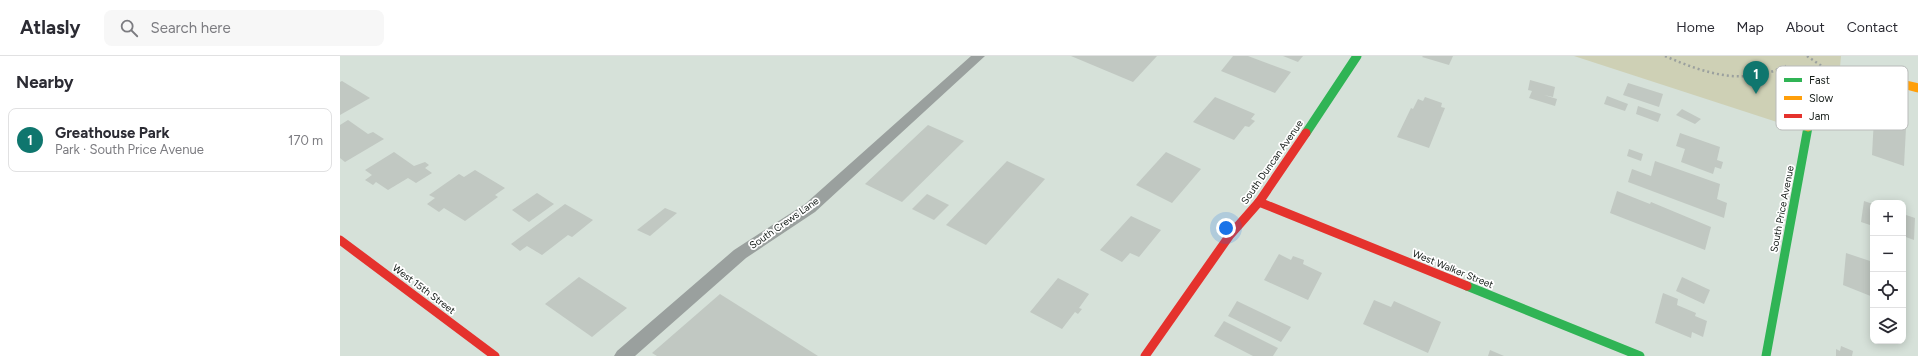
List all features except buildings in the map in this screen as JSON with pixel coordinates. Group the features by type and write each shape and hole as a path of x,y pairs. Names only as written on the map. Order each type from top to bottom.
{"street":[{"name":"South Duncan Avenue","path":"1145,356 1230,235 1259,202 1357,56"},
{"name":"South Price Avenue","path":"1908,85 1918,88"},
{"name":"South Price Avenue","path":"1766,356 1808,130"},
{"name":"West Walker Street","path":"1259,202 1640,356"},
{"name":"West 15th Street","path":"340,240 495,356"}],"lane":[{"name":"South Crews Lane","path":"623,356 740,254 810,208 979,56"}],"path":[{"path":"1665,56 1688,66 1722,75 1748,76 1760,75 1776,71"}],"green space":[{"path":"1574,56 1841,56 1840,66 1776,66 1776,122"}],"traffic: fast":[{"path":"1306,133 1357,56"},
{"path":"1766,356 1807,130"},
{"path":"1467,286 1640,356"}],"traffic: slow":[{"path":"1908,86 1918,88"}],"traffic: jam":[{"path":"1145,356 1230,235 1259,202 1306,133"},
{"path":"1259,202 1467,286"},
{"path":"340,240 495,356"}],"place":[{"name":"Greathouse Park","path":"1756,94"}]}
